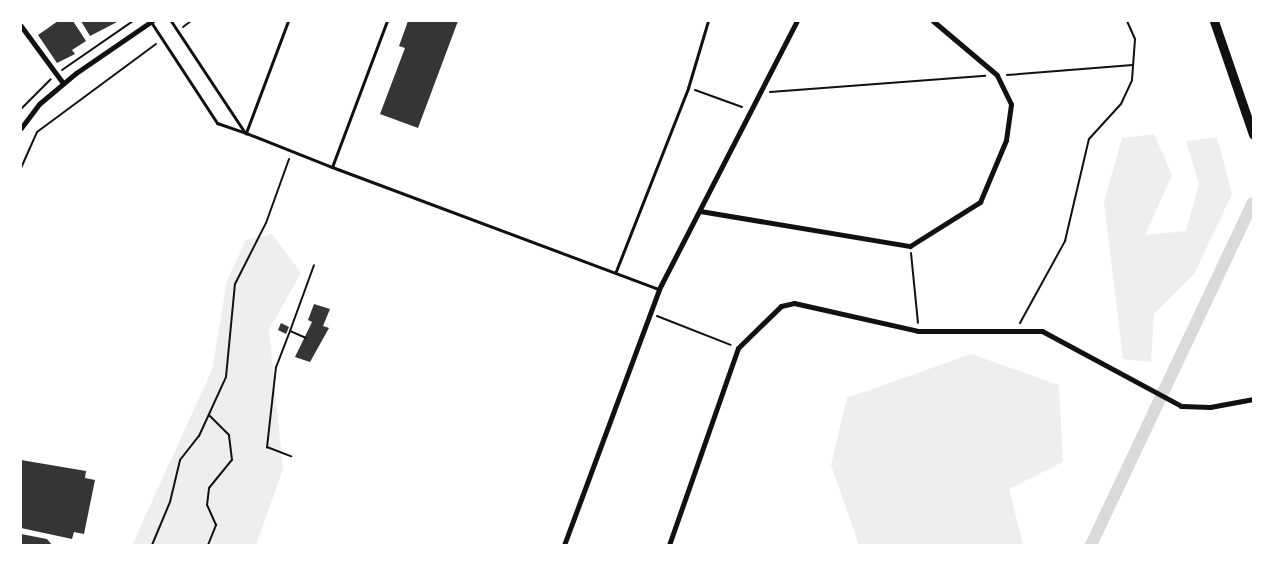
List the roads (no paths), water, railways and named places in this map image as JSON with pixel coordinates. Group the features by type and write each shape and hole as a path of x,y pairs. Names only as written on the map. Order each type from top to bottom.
{"street":[{"path":"21,128 62,84 151,21"},
{"path":"564,545 659,289 797,21"},
{"path":"700,211 910,246 980,202 1006,140 1011,104 997,75 933,21"},
{"path":"1214,21 1253,134"},
{"path":"21,26 62,84"},
{"path":"669,545 738,348 765,318 794,304 918,331 1016,330 1042,332 1067,342 1181,406 1210,407 1253,399"}],"lane":[{"path":"151,21 217,123 616,271 659,289"},
{"path":"171,21 246,133"},
{"path":"246,133 288,21"},
{"path":"332,167 387,21"},
{"path":"616,271 688,88 708,21"}],"waterway":[{"path":"1091,545 1253,203"}]}
